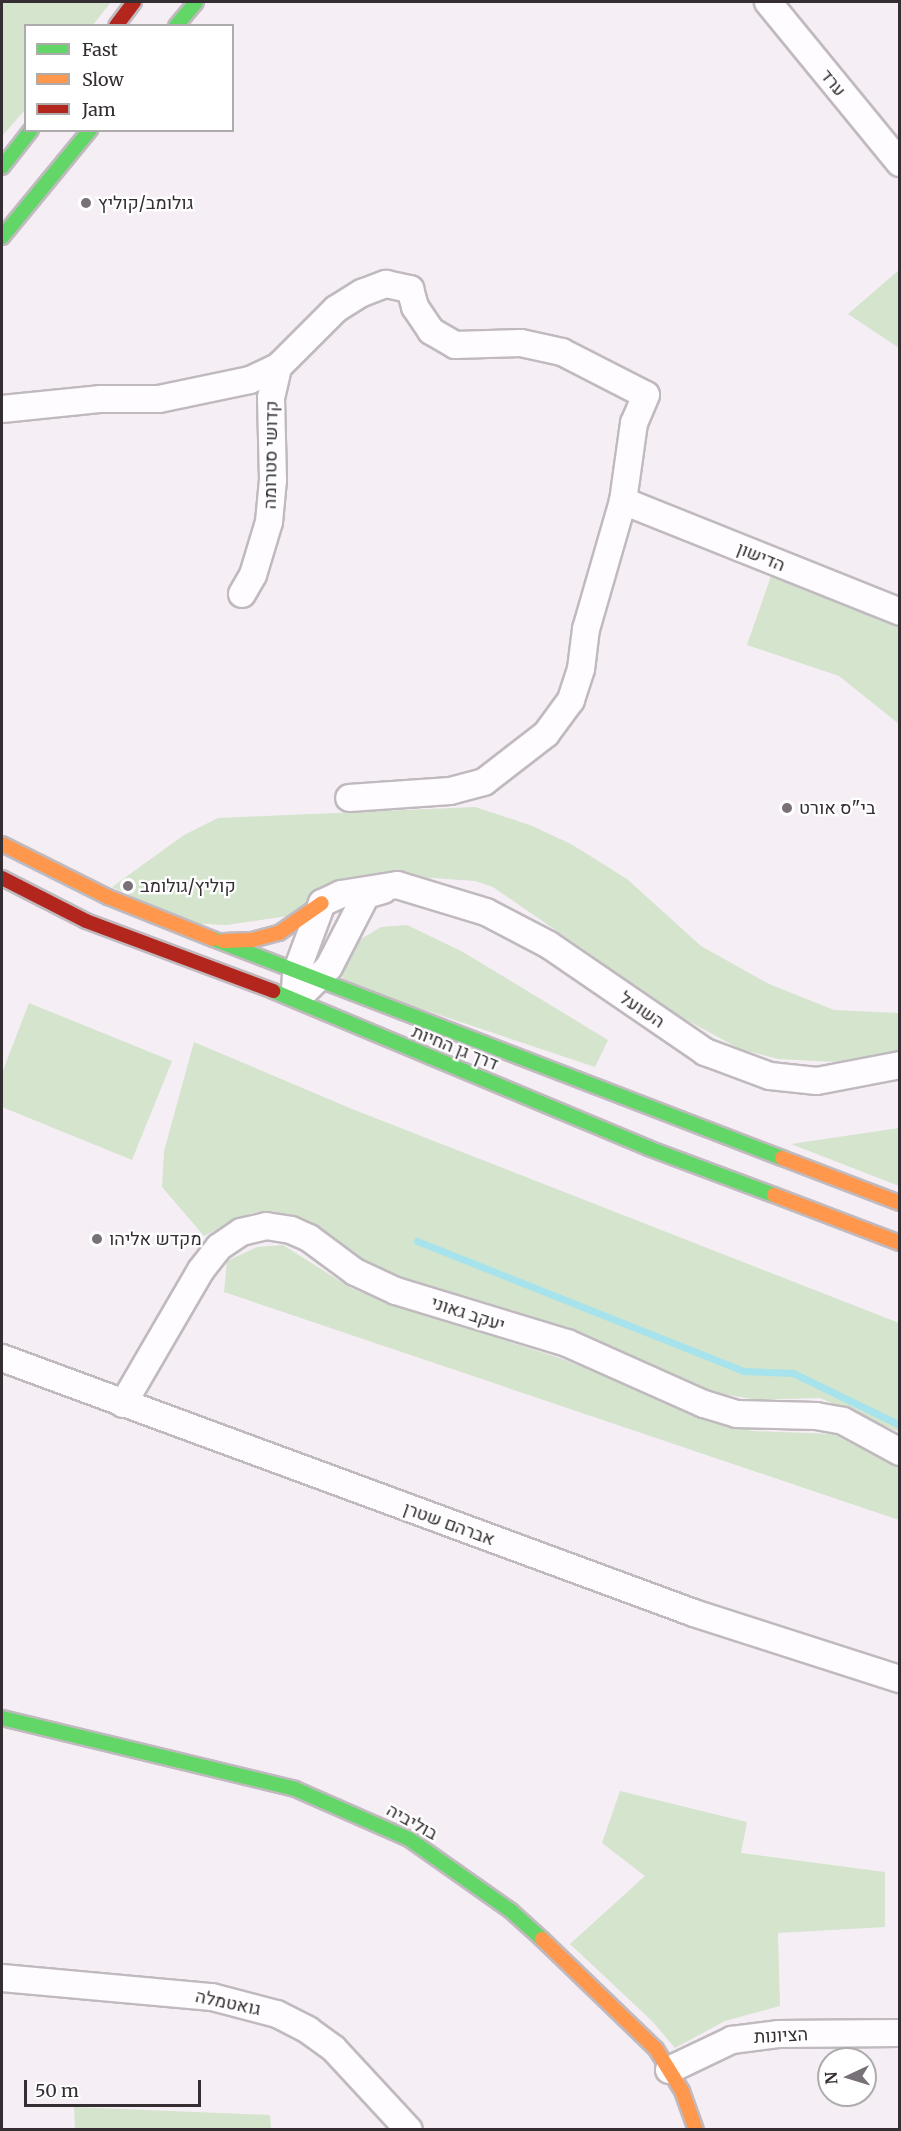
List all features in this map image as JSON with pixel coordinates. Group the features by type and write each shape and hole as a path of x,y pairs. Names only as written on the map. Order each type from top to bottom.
{"main road":[{"path":"118,24 134,2"},
{"path":"178,24 196,2"},
{"path":"2,167 29,132"},
{"path":"2,237 88,132"},
{"name":"דרך גן החיות","path":"2,844 108,897 306,976 900,1203"},
{"name":"דרך גן החיות","path":"2,878 87,921 237,976 295,1003 648,1148 900,1244"},
{"path":"220,941 252,940 279,933 322,903"},
{"name":"בוליביה","path":"2,1718 294,1789 409,1839 525,1924 596,1988 656,2049 691,2109 696,2130"}],"street":[{"name":"ערד","path":"768,2 900,163"},
{"path":"2,409 101,399 159,399 250,380 278,367 336,309 362,293 386,284 410,289 415,307 431,331 455,345 521,342 562,352 646,395 634,423 623,501 586,629 581,669 571,700 546,734 484,782 450,791 349,798"},
{"name":"קדושי סטרומה","path":"242,594 253,575 269,522 273,480 271,398 278,367"},
{"name":"הדישון","path":"623,501 900,612"},
{"path":"306,976 342,946 366,895 398,885"},
{"name":"השועל","path":"322,903 341,894 398,885 496,918 549,945 705,1053 759,1072 818,1081 900,1065"},
{"path":"295,1003 306,976 322,903"},
{"name":"יעקב גאוני","path":"123,1404 201,1270 219,1247 242,1232 266,1226 291,1230 309,1238 355,1272 396,1291 567,1343 704,1404 737,1414 816,1416 843,1421 900,1452"},
{"name":"אברהם שטרן","path":"2,1358 694,1613 900,1679"},
{"name":"גואטמלה","path":"2,1978 212,1997 277,2014 308,2030 334,2049 409,2130"},
{"name":"הציונות","path":"669,2070 732,2040 778,2034 900,2033"}],"green space":[{"path":"2,2 111,2 94,24 24,24 24,111 2,136"},
{"path":"899,270 899,348 848,314"},
{"path":"771,576 899,626 899,724 839,676 747,645"},
{"path":"475,807 530,825 571,844 627,879 701,946 769,984 834,1010 899,1013 899,1052 839,1062 778,1059 740,1049 681,1017 493,887 475,881 433,878 407,880 288,916 226,925 188,923 112,887 184,835 218,818"},
{"path":"407,925 463,952 608,1040 595,1067 344,983 340,966 356,942 381,927"},
{"path":"29,1003 172,1061 132,1160 2,1107 2,1073"},
{"path":"194,1042 352,1109 899,1323 899,1432 820,1398 758,1400 705,1391 389,1273 350,1253 308,1221 271,1211 251,1213 204,1236 162,1187 164,1151"},
{"path":"899,1128 899,1186 791,1144"},
{"path":"283,1245 351,1288 384,1302 557,1357 716,1419 752,1431 833,1434 899,1468 899,1520 224,1292 227,1261 257,1247"},
{"path":"620,1791 747,1822 741,1853 885,1872 885,1927 778,1933 780,2006 725,2021 675,2048 652,2021 570,1944 645,1876 602,1843"},
{"path":"74,2107 270,2115 271,2129 75,2129"}],"waterway":[{"path":"417,1241 743,1371 793,1373 900,1425"}],"traffic: fast":[{"path":"178,24 196,2"},
{"path":"2,167 29,132"},
{"path":"2,237 88,132"},
{"path":"213,939 782,1158"},
{"path":"273,991 648,1148 774,1195"},
{"path":"2,1718 295,1789 409,1839 511,1911 542,1939"}],"traffic: slow":[{"path":"2,844 108,897 213,939"},
{"path":"223,941 252,940 279,933 322,903"},
{"path":"782,1158 900,1203"},
{"path":"774,1195 900,1243"},
{"path":"542,1939 656,2049 682,2091 696,2130"}],"traffic: jam":[{"path":"118,24 134,2"},
{"path":"2,878 86,921 273,991"}],"place":[{"name":"גולומב/קוליץ","path":"86,203"},
{"name":"בי\"ס אורט","path":"787,808"},
{"name":"קוליץ/גולומב","path":"128,886"},
{"name":"מקדש אליהו","path":"97,1239"}]}
